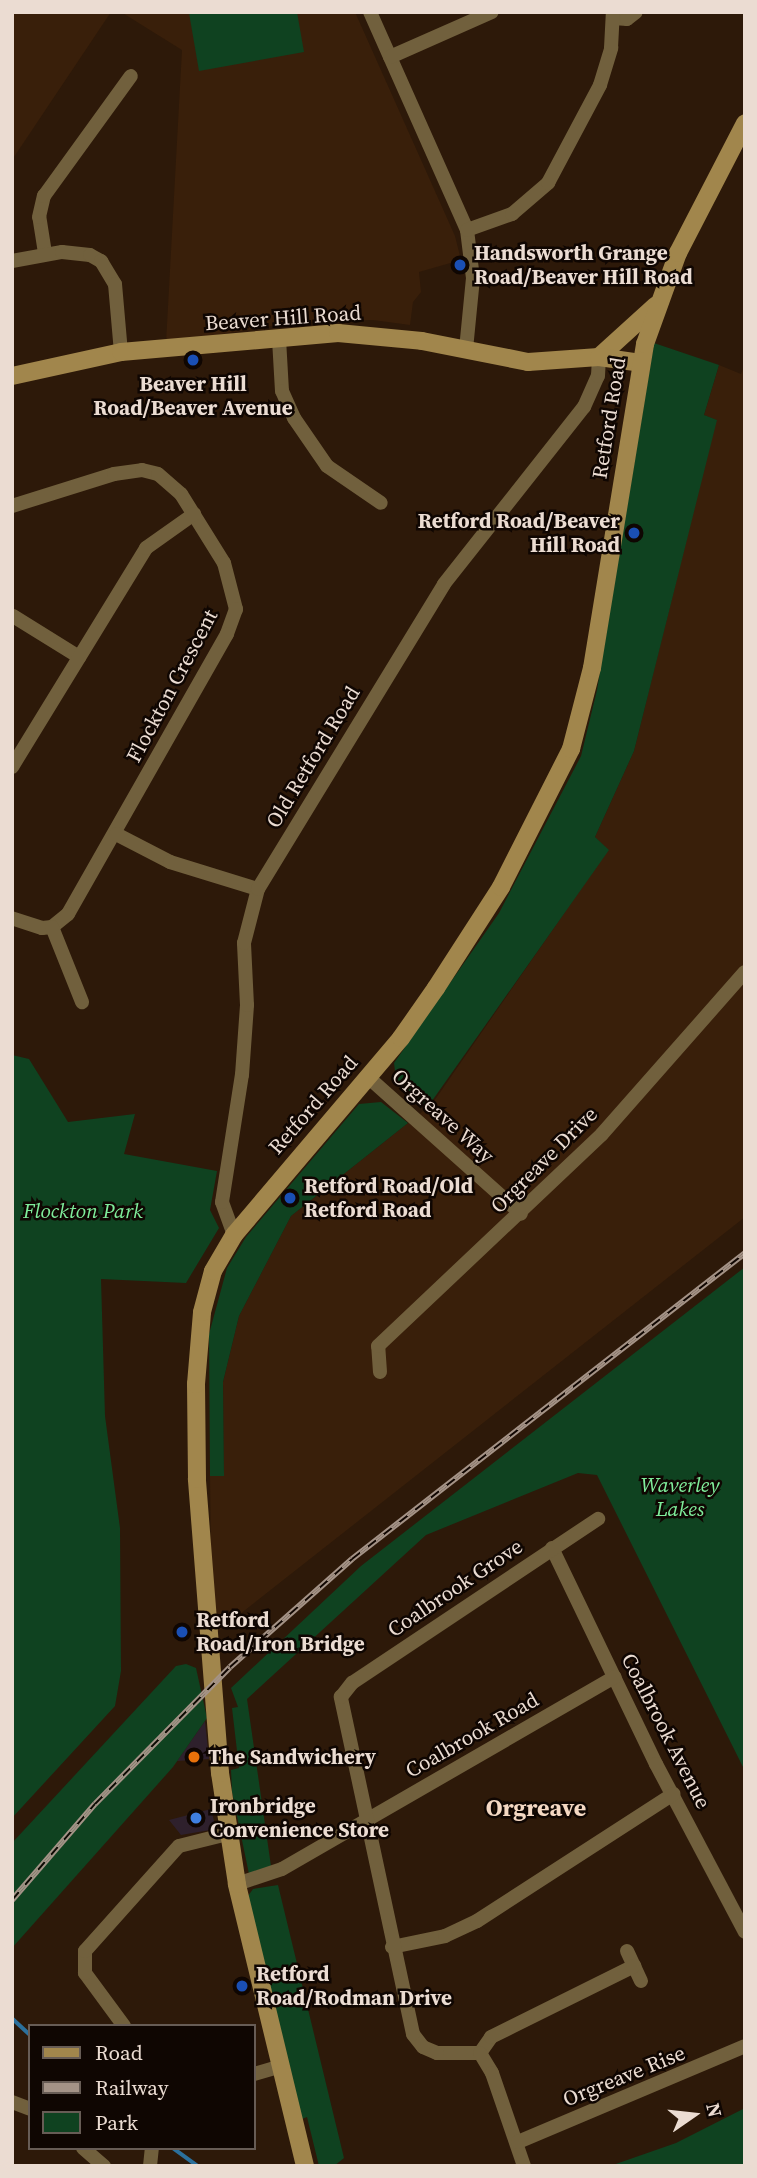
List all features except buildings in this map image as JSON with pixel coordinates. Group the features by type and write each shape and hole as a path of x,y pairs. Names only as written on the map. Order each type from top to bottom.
{"main road":[{"name":"Retford Road","path":"305,2166 279,2067 227,1834 206,1637 196,1384 208,1286 234,1236 368,1077 436,988 501,887 571,749 592,668 645,344 657,303 703,200 745,123"},
{"path":"603,353 657,303"},
{"name":"Beaver Hill Road","path":"12,376 121,352 364,334 528,362 603,353 645,344"},
{"name":"Beaver Hill Road","path":"603,353 642,363"}],"street":[{"path":"370,12 467,230 473,278 466,350"},
{"path":"467,230 512,214 548,183 600,85 614,15 627,19 636,12"},
{"path":"390,57 490,13"},
{"path":"45,253 39,217 44,196 131,76"},
{"path":"12,261 45,253 90,255 110,272 121,352"},
{"path":"279,339 282,390 294,418 327,466 381,503"},
{"name":"Old Retford Road","path":"234,1236 222,1202 242,1075 247,1005 244,943 258,889 444,584 584,407 598,376 603,353"},
{"name":"Flockton Crescent","path":"12,506 114,474 142,470 171,482 194,514 232,580 236,609 227,635 116,834 68,915 52,927"},
{"path":"12,767 146,548 194,514"},
{"path":"13,616 79,657"},
{"path":"116,834 170,862 258,889"},
{"path":"12,918 30,927 52,927 82,1002"},
{"name":"Orgreave Drive","path":"380,1372 378,1346 521,1214 634,1100 745,972"},
{"name":"Orgreave Way","path":"368,1077 521,1214"},
{"name":"Coalbrook Grove","path":"480,2053 437,2053 417,2041 392,1947 340,1703 345,1690 552,1548 598,1520"},
{"name":"Coalbrook Avenue","path":"552,1548 673,1794 745,1932"},
{"name":"Coalbrook Road","path":"237,1884 282,1869 615,1677"},
{"path":"392,1947 445,1936 477,1921 673,1794"},
{"path":"123,2024 85,1973 85,1951 179,1846 227,1834"},
{"path":"627,1951 641,1981"},
{"path":"524,2166 518,2142 492,2073 480,2053 491,2038 634,1966"},
{"name":"Orgreave Rise","path":"518,2142 745,2046"},
{"path":"256,2073 279,2067"},
{"path":"85,2150 104,2166"}],"shaded area":[{"path":"12,12 111,12 12,160"},
{"path":"121,12 355,12 455,236 461,260 419,272 421,292 413,302 410,325 373,320 296,322 166,343 182,50"},
{"path":"745,364 745,1217 212,1636 210,1476 224,1476 223,1382 239,1316 291,1216 432,1104 608,850 595,837 634,751 716,420 704,415 719,365 741,374"},
{"path":"205,1721 209,1759 177,1761"},
{"path":"211,1809 216,1829 181,1835 169,1820"}],"green space":[{"path":"297,12 304,52 199,71 189,13"},
{"path":"654,343 719,365 704,415 717,420 634,751 595,837 609,850 427,1108 396,1079 394,1063 499,913 581,756 597,690"},
{"name":"Flockton Park","path":"12,1055 29,1059 68,1122 135,1114 124,1154 217,1171 210,1210 219,1228 186,1283 101,1279 105,1416 120,1528 121,1671 115,1706 12,1818"},
{"path":"381,1102 408,1123 291,1216 239,1316 223,1382 224,1476 210,1476 209,1334 227,1268 246,1237 359,1104"},
{"name":"Waverley Lakes","path":"745,1267 745,1771 597,1475 578,1473 426,1535 247,1699 271,1866 249,1874 232,1792 231,1770 239,1768 232,1708 238,1707 231,1688 361,1566"},
{"path":"186,1664 196,1668 207,1718 173,1767 12,1948 12,1843 176,1666"},
{"path":"278,1885 344,2158 334,2166 319,2166 307,2117 302,2119 248,1896 253,1889"},
{"path":"745,2108 745,2166 610,2166 676,2143"}],"waterway":[{"path":"12,2018 28,2033"},
{"path":"176,2150 198,2166"}],"railway":[{"path":"12,1900 95,1804 230,1667 352,1559 745,1253"}],"place":[{"name":"Handsworth Grange Road/Beaver Hill Road","path":"460,265"},
{"name":"Beaver Hill Road/Beaver Avenue","path":"193,360"},
{"name":"Retford Road/Beaver Hill Road","path":"634,533"},
{"name":"Retford Road/Old Retford Road","path":"290,1198"},
{"name":"Retford Road/Iron Bridge","path":"182,1632"},
{"name":"The Sandwichery","path":"194,1757"},
{"name":"Ironbridge Convenience Store","path":"196,1818"},
{"name":"Retford Road/Rodman Drive","path":"242,1986"}],"district":[{"name":"Orgreave","path":"536,1808"}]}
